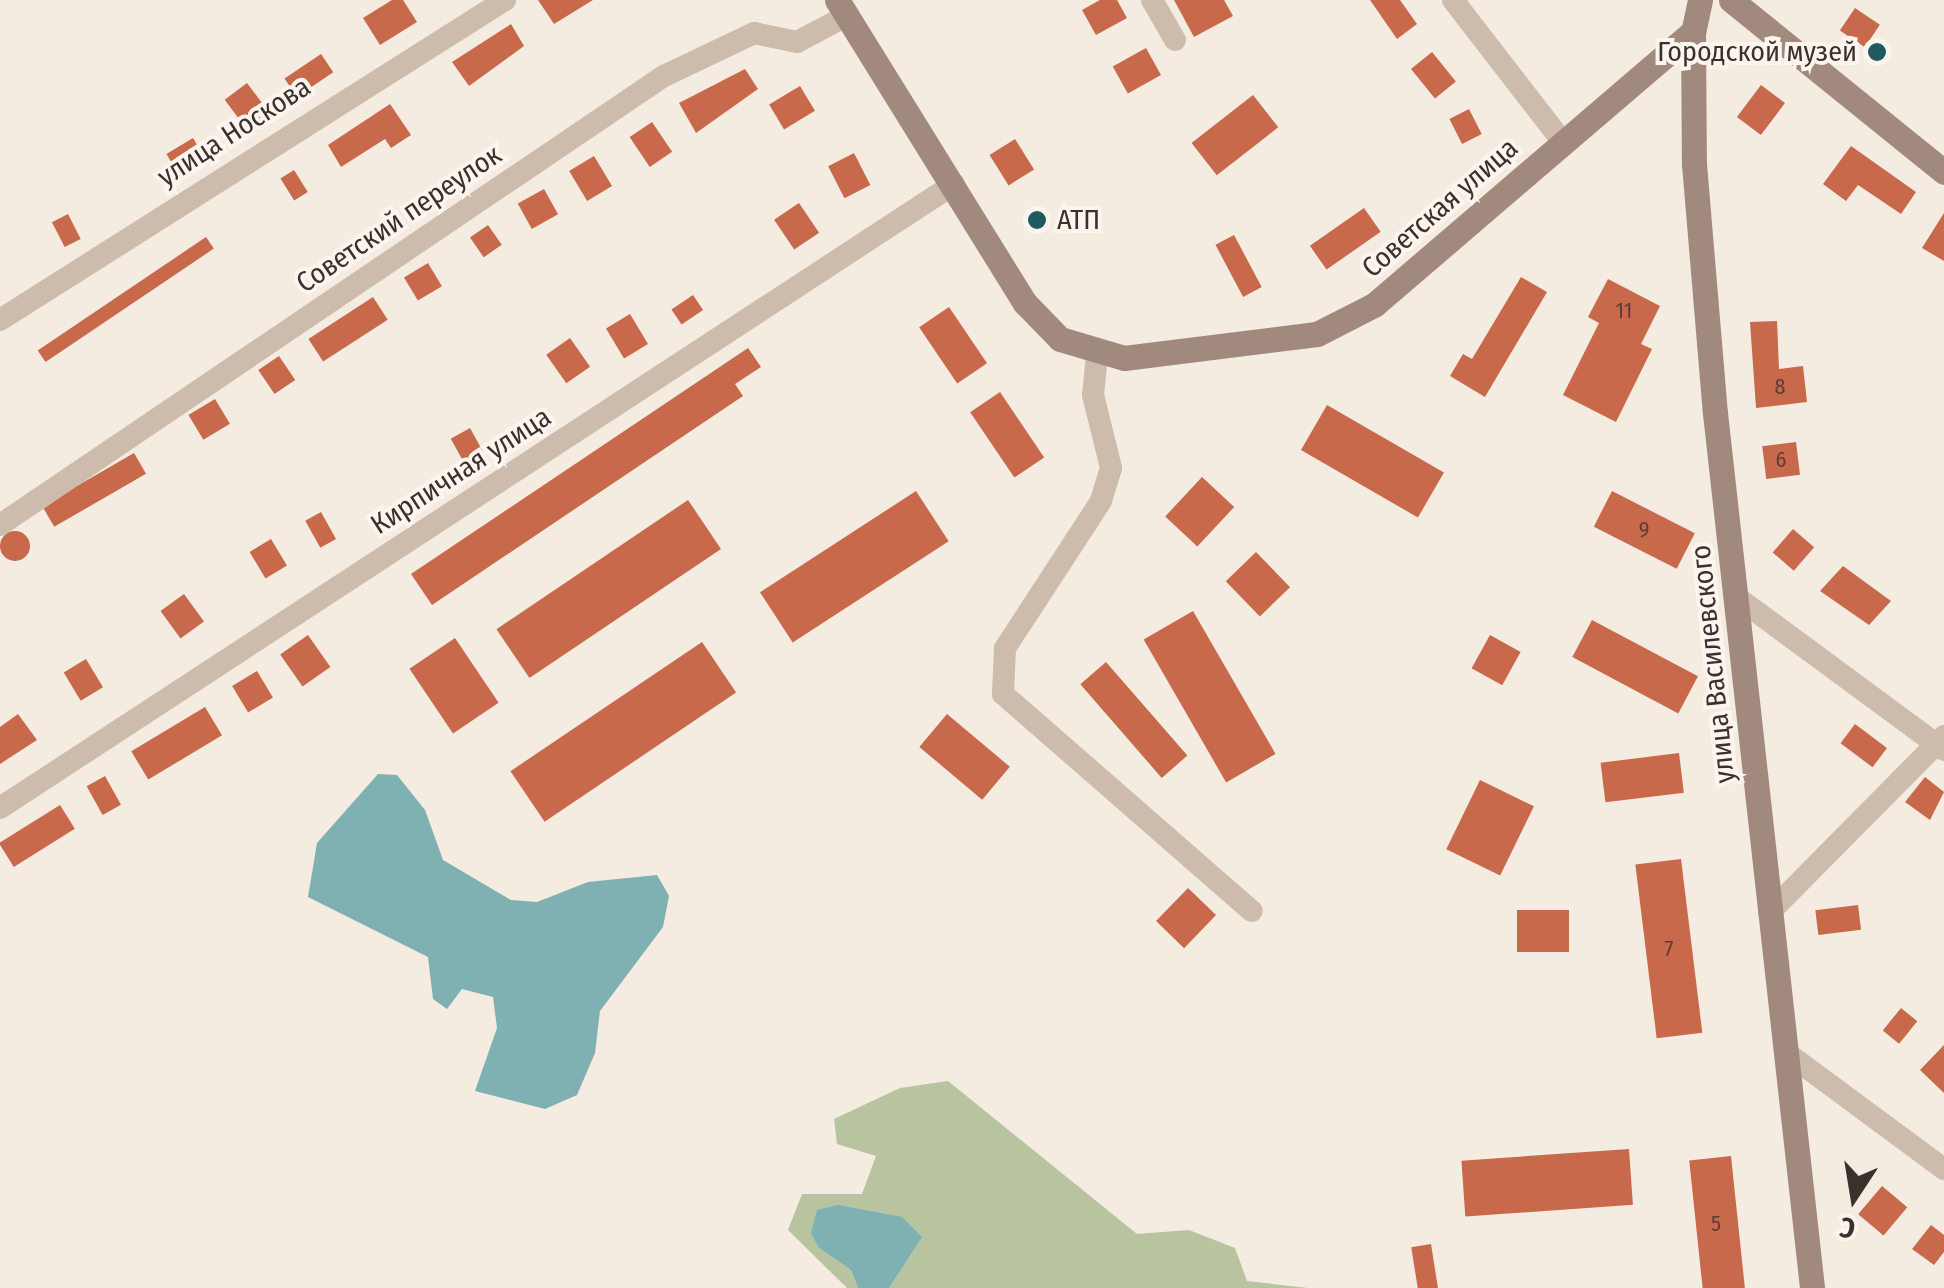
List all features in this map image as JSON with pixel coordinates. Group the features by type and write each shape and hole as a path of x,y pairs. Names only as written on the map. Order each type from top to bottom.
{"street":[{"name":"улица Носкова","path":"0,320 505,0"},
{"path":"1152,0 1174,40"},
{"path":"1453,0 1562,141"},
{"name":"улица Василевского","path":"1700,0 1693,32 1696,183 1769,913 1812,1288"},
{"path":"1731,0 1944,172"},
{"name":"Советская улица","path":"842,8 1044,326 1097,355 1150,357 1317,334 1374,306 1693,32"},
{"name":"Советский переулок","path":"0,525 664,76 754,32 798,42 842,8"},
{"name":"Кирпичная улица","path":"0,808 954,184"},
{"path":"1097,355 1094,395 1110,468 1101,501 1005,648 1003,694 1252,911"},
{"path":"1738,598 1942,744 1769,913"},
{"path":"1787,1053 1944,1169"}],"green space":[{"path":"948,1081 1137,1234 1189,1230 1235,1248 1247,1281 1308,1288 889,1288 922,1236 819,1248 851,1270 858,1288 847,1288 788,1230 802,1194 862,1194 876,1156 837,1144 834,1119 900,1088"}],"water":[{"path":"378,774 397,775 425,810 443,860 511,900 537,902 588,882 657,875 669,896 663,927 600,1011 595,1053 577,1095 545,1109 475,1091 497,1028 493,997 462,989 447,1009 433,999 428,957 308,897 317,843"},
{"path":"838,1205 902,1217 922,1237 889,1288 858,1288 851,1270 819,1248 811,1233 817,1210"}],"building":[{"path":"392,0 403,0 417,22 380,45 363,18"},
{"path":"538,0 593,0 554,24"},
{"path":"1100,0 1117,0 1127,18 1096,35 1082,10"},
{"path":"1174,0 1224,0 1233,16 1194,37"},
{"path":"1370,0 1400,0 1417,24 1397,39"},
{"path":"1855,8 1880,25 1865,47 1840,30"},
{"path":"511,24 524,46 469,86 452,62"},
{"path":"1146,48 1161,75 1128,94 1113,66"},
{"path":"1432,52 1456,82 1435,99 1411,69"},
{"path":"321,54 333,72 297,97 285,79"},
{"path":"745,69 758,89 696,133 679,103"},
{"path":"247,83 270,114 248,131 225,100"},
{"path":"1761,85 1785,103 1761,135 1737,117"},
{"path":"800,86 815,111 784,129 769,105"},
{"path":"1253,95 1278,127 1217,175 1192,143"},
{"path":"390,104 411,135 391,148 385,139 341,167 328,145"},
{"path":"1469,109 1482,134 1462,144 1449,119"},
{"path":"652,122 672,152 650,167 630,137"},
{"path":"193,138 207,161 180,177 166,154"},
{"path":"1015,139 1034,170 1009,185 990,155"},
{"path":"1851,146 1916,192 1901,214 1858,185 1846,201 1823,184"},
{"path":"854,153 870,185 845,198 828,166"},
{"path":"594,156 612,186 587,201 569,171"},
{"path":"294,170 308,192 294,201 280,178"},
{"path":"544,189 558,214 532,229 518,204"},
{"path":"799,203 819,233 794,250 774,220"},
{"path":"1364,208 1381,232 1327,270 1310,246"},
{"path":"1944,213 1944,261 1922,248"},
{"path":"68,214 81,239 65,247 52,222"},
{"path":"488,225 502,245 484,257 470,238"},
{"path":"1234,235 1262,287 1243,297 1215,245"},
{"path":"206,237 214,249 46,362 38,351"},
{"path":"428,263 442,286 418,301 404,277"},
{"path":"1521,277 1547,292 1485,397 1450,376 1463,354 1472,359"},
{"path":"1608,279 1660,306 1641,344 1652,349 1616,422 1563,395 1599,323 1588,317"},
{"path":"693,295 703,310 682,324 671,310"},
{"path":"373,297 388,320 323,362 308,339"},
{"path":"949,307 987,363 957,384 919,327"},
{"path":"630,314 648,344 624,358 606,328"},
{"path":"1777,321 1779,369 1803,366 1807,402 1756,408 1750,322"},
{"path":"570,338 590,367 566,383 546,355"},
{"path":"748,348 761,367 735,384 743,396 432,605 411,574"},
{"path":"279,356 295,380 274,394 258,370"},
{"path":"1000,392 1044,457 1014,478 970,412"},
{"path":"215,399 230,424 203,440 188,415"},
{"path":"1327,405 1444,472 1418,518 1301,450"},
{"path":"470,428 483,451 463,461 451,439"},
{"path":"1796,442 1800,475 1766,479 1762,446"},
{"path":"134,453 146,474 54,527 42,506"},
{"path":"1202,477 1234,507 1197,547 1165,516"},
{"path":"916,491 949,541 793,643 760,592"},
{"path":"1612,491 1695,533 1677,569 1594,527"},
{"path":"688,500 721,549 529,678 496,629"},
{"path":"321,512 336,539 320,548 305,521"},
{"path":"1793,529 1814,547 1794,571 1773,552"},
{"path":"15,531 25,536 30,546 25,556 15,561 5,556 0,546 5,536"},
{"path":"271,539 287,566 266,578 250,552"},
{"path":"1256,552 1290,587 1260,616 1226,581"},
{"path":"1843,566 1891,601 1869,625 1820,591"},
{"path":"184,594 204,622 181,639 161,611"},
{"path":"1193,611 1276,754 1226,782 1144,640"},
{"path":"1592,620 1698,676 1678,713 1572,657"},
{"path":"308,635 330,667 303,686 280,655"},
{"path":"1490,635 1521,652 1502,685 1472,668"},
{"path":"455,638 499,703 453,733 409,669"},
{"path":"702,642 736,693 545,822 510,771"},
{"path":"86,659 103,687 81,701 64,672"},
{"path":"1106,662 1187,756 1162,778 1080,684"},
{"path":"257,671 273,698 248,713 232,686"},
{"path":"205,707 222,735 148,780 131,751"},
{"path":"18,714 37,740 0,764 0,727"},
{"path":"947,714 1010,767 982,800 919,747"},
{"path":"1855,724 1887,748 1873,767 1841,743"},
{"path":"1679,753 1684,793 1605,802 1601,763"},
{"path":"105,776 121,805 103,815 87,786"},
{"path":"1925,777 1944,792 1930,820 1905,802"},
{"path":"1480,780 1534,806 1500,876 1446,849"},
{"path":"60,805 75,829 14,867 0,842"},
{"path":"1681,859 1702,1033 1657,1038 1635,865"},
{"path":"1188,888 1216,915 1184,948 1156,921"},
{"path":"1858,905 1861,930 1818,935 1815,910"},
{"path":"1517,910 1569,910 1569,952 1517,952"},
{"path":"1901,1008 1917,1021 1899,1044 1883,1031"},
{"path":"1944,1045 1944,1093 1920,1070"},
{"path":"1629,1149 1633,1205 1465,1217 1461,1161"},
{"path":"1731,1156 1745,1288 1703,1288 1689,1160"},
{"path":"1882,1186 1907,1207 1883,1236 1858,1214"},
{"path":"1931,1225 1944,1235 1944,1252 1934,1265 1912,1249"},
{"path":"1431,1244 1438,1288 1418,1288 1411,1247"}],"place":[{"name":"Городской музей","path":"1877,52"},
{"name":"АТП","path":"1037,220"}]}
